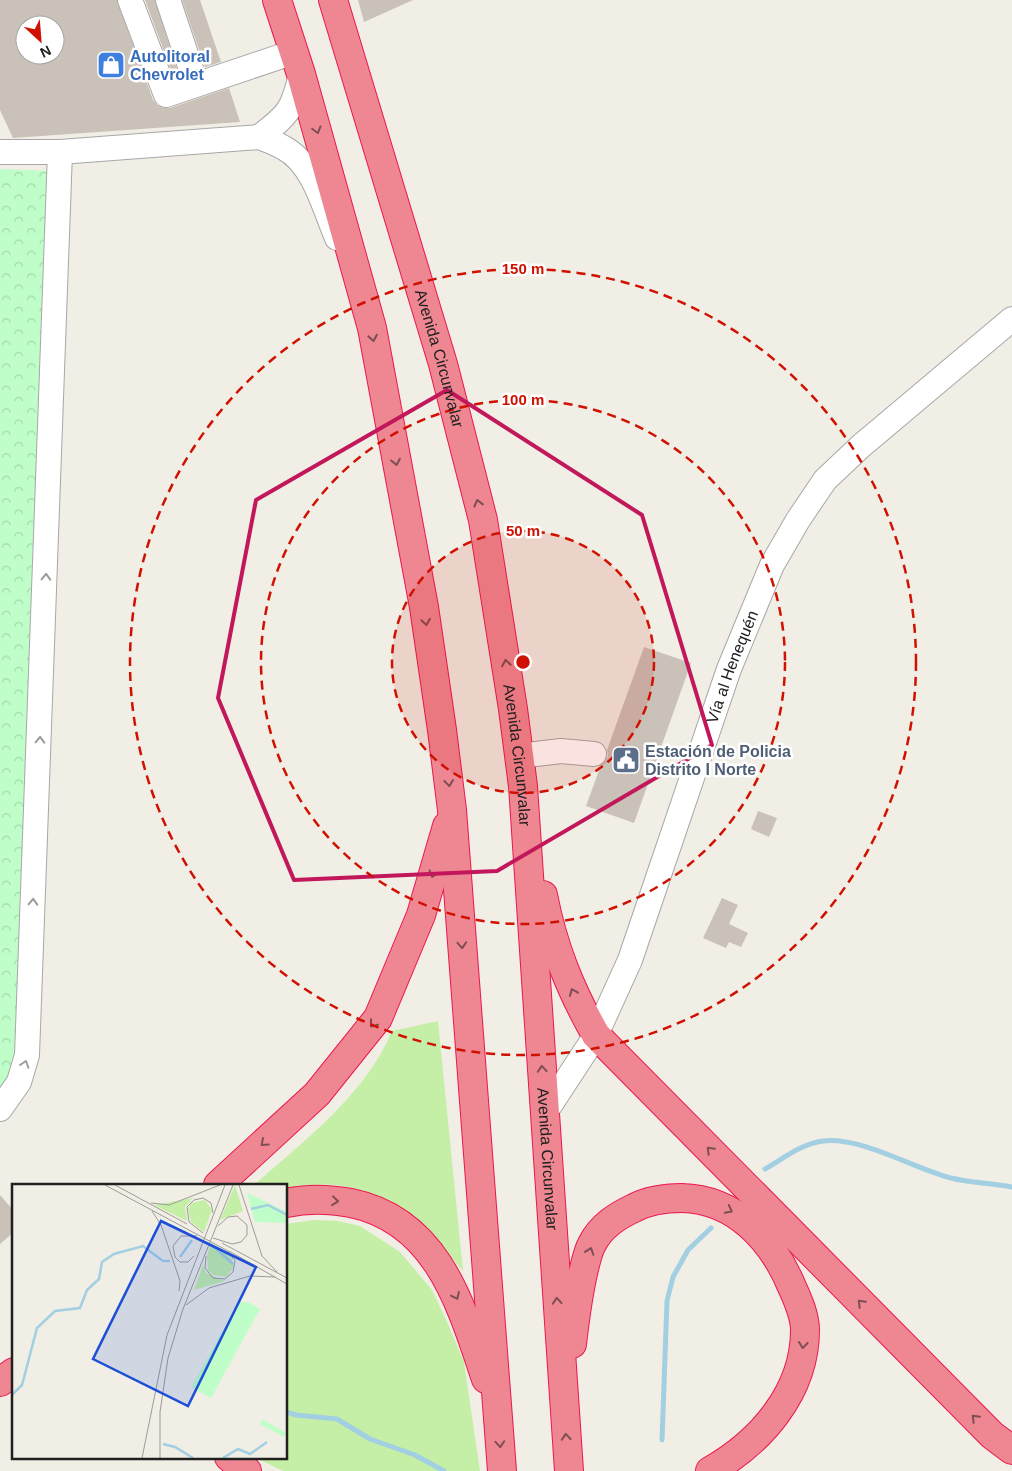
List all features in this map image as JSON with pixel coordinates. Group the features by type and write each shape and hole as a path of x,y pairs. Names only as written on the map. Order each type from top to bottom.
{"highway":[{"path":"277,0 298,63 372,328 424,608 452,810 502,1471"},
{"name":"Avenida Circunvalar","path":"333,0 443,364 483,520 523,786 568,1471"},
{"path":"523,786 545,902 556,948 576,999 596,1034 992,1435 1012,1450"},
{"path":"219,1184 317,1094 378,1018 421,915 452,810"},
{"path":"564,1402 579,1292 591,1245 600,1232 617,1216 639,1205 659,1199 688,1198 710,1202 726,1208 752,1227 775,1254 789,1278 799,1303 805,1329 801,1364 792,1388 781,1407 769,1424 746,1448 710,1471"},
{"path":"288,1203 322,1199 366,1206 396,1221 429,1249 450,1285 465,1317 499,1418"},
{"path":"0,1382 12,1373"},
{"path":"230,1458 247,1471"}],"street":[{"path":"130,0 166,95 196,84 298,63 296,99 287,113 259,137"},
{"path":"168,0 196,84"},
{"path":"0,152 60,152 259,137 285,148 299,159 310,173 341,248 364,297"},
{"path":"1,1108 19,1082 27,1055 60,152"},
{"name":"Vía al Henequén","path":"545,1113 596,1034 630,960 729,669 772,565 798,520 826,480 861,446 1012,319"},
{"path":"519,756 561,751 594,754"}],"highlighted area":[{"path":"447,390 642,515 712,745 497,871 294,880 218,698 256,500"}],"green space":[{"path":"0,169 53,171 21,1052 0,1097"},
{"path":"438,1021 463,1271 446,1251 408,1215 364,1191 340,1186 314,1185 288,1190 288,1184 255,1184 313,1134 350,1096 381,1054 392,1031"},
{"path":"314,1220 338,1221 360,1226 400,1252 432,1290 464,1362 480,1471 283,1471 256,1458 288,1458 288,1224"}],"building":[{"name":"Autolitoral Chevrolet","path":"0,0 117,0 153,100 157,105 163,108 170,108 229,88 240,122 13,138 0,110"},
{"path":"145,0 155,0 179,76 174,78"},
{"path":"182,0 200,0 221,62 205,67"},
{"path":"358,0 413,0 364,22"},
{"path":"644,647 691,663 634,823 586,806 601,765 608,756 607,750"},
{"path":"758,811 777,818 769,837 751,829"},
{"path":"722,898 738,905 729,924 748,933 741,947 729,942 726,948 703,938"},
{"path":"0,1195 12,1209 12,1234 0,1244"}],"waterway":[{"path":"765,1169 807,1145 823,1141 838,1141 870,1148 951,1178 1012,1187"},
{"path":"662,1440 667,1301 673,1277 688,1250 711,1228"},
{"path":"288,1413 337,1419 370,1439 415,1455 444,1471"}],"place":[{"name":"Autolitoral Chevrolet","path":"111,65"},
{"name":"Estación de Policia Distrito I Norte","path":"626,760"}]}
